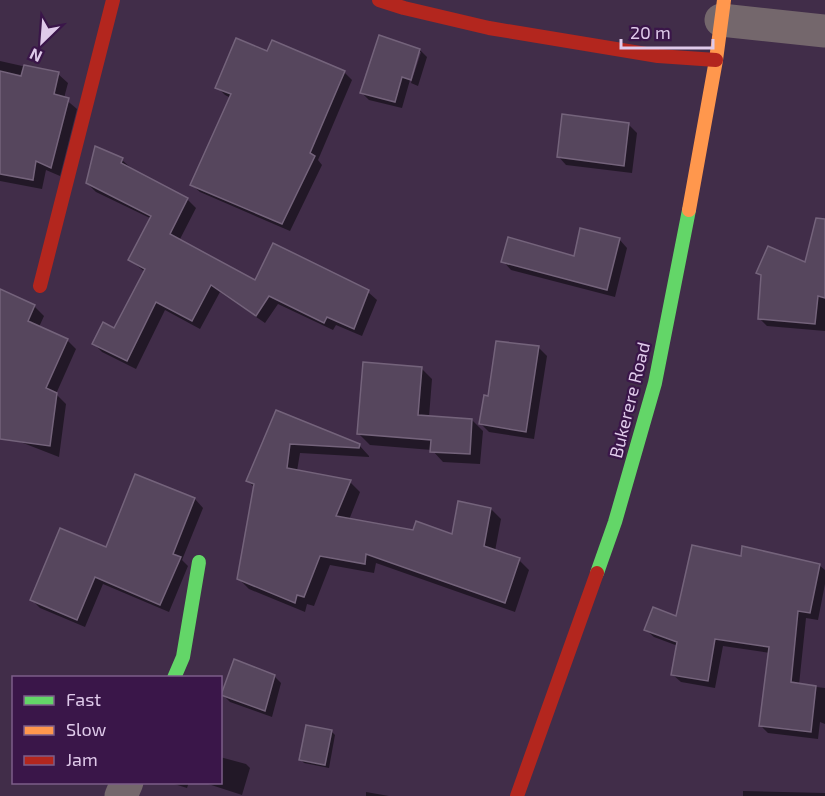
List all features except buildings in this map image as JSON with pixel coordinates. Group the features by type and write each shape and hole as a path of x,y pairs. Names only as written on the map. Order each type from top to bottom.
{"main road":[{"path":"40,286 113,0"},
{"path":"379,0 489,28 658,56 716,60"},
{"name":"Bukerere Road","path":"517,796 615,522 655,383 691,201 716,60 722,10"},
{"path":"175,676 183,657 199,562"}],"street":[{"path":"722,10 825,31"}],"traffic: fast":[{"path":"597,573 615,522 655,383 689,210"},
{"path":"175,676 183,657 199,562"}],"traffic: slow":[{"path":"689,210 716,60 724,0"}],"traffic: jam":[{"path":"40,286 113,0"},
{"path":"379,0 489,28 658,56 716,60"},
{"path":"517,796 597,573"}]}
